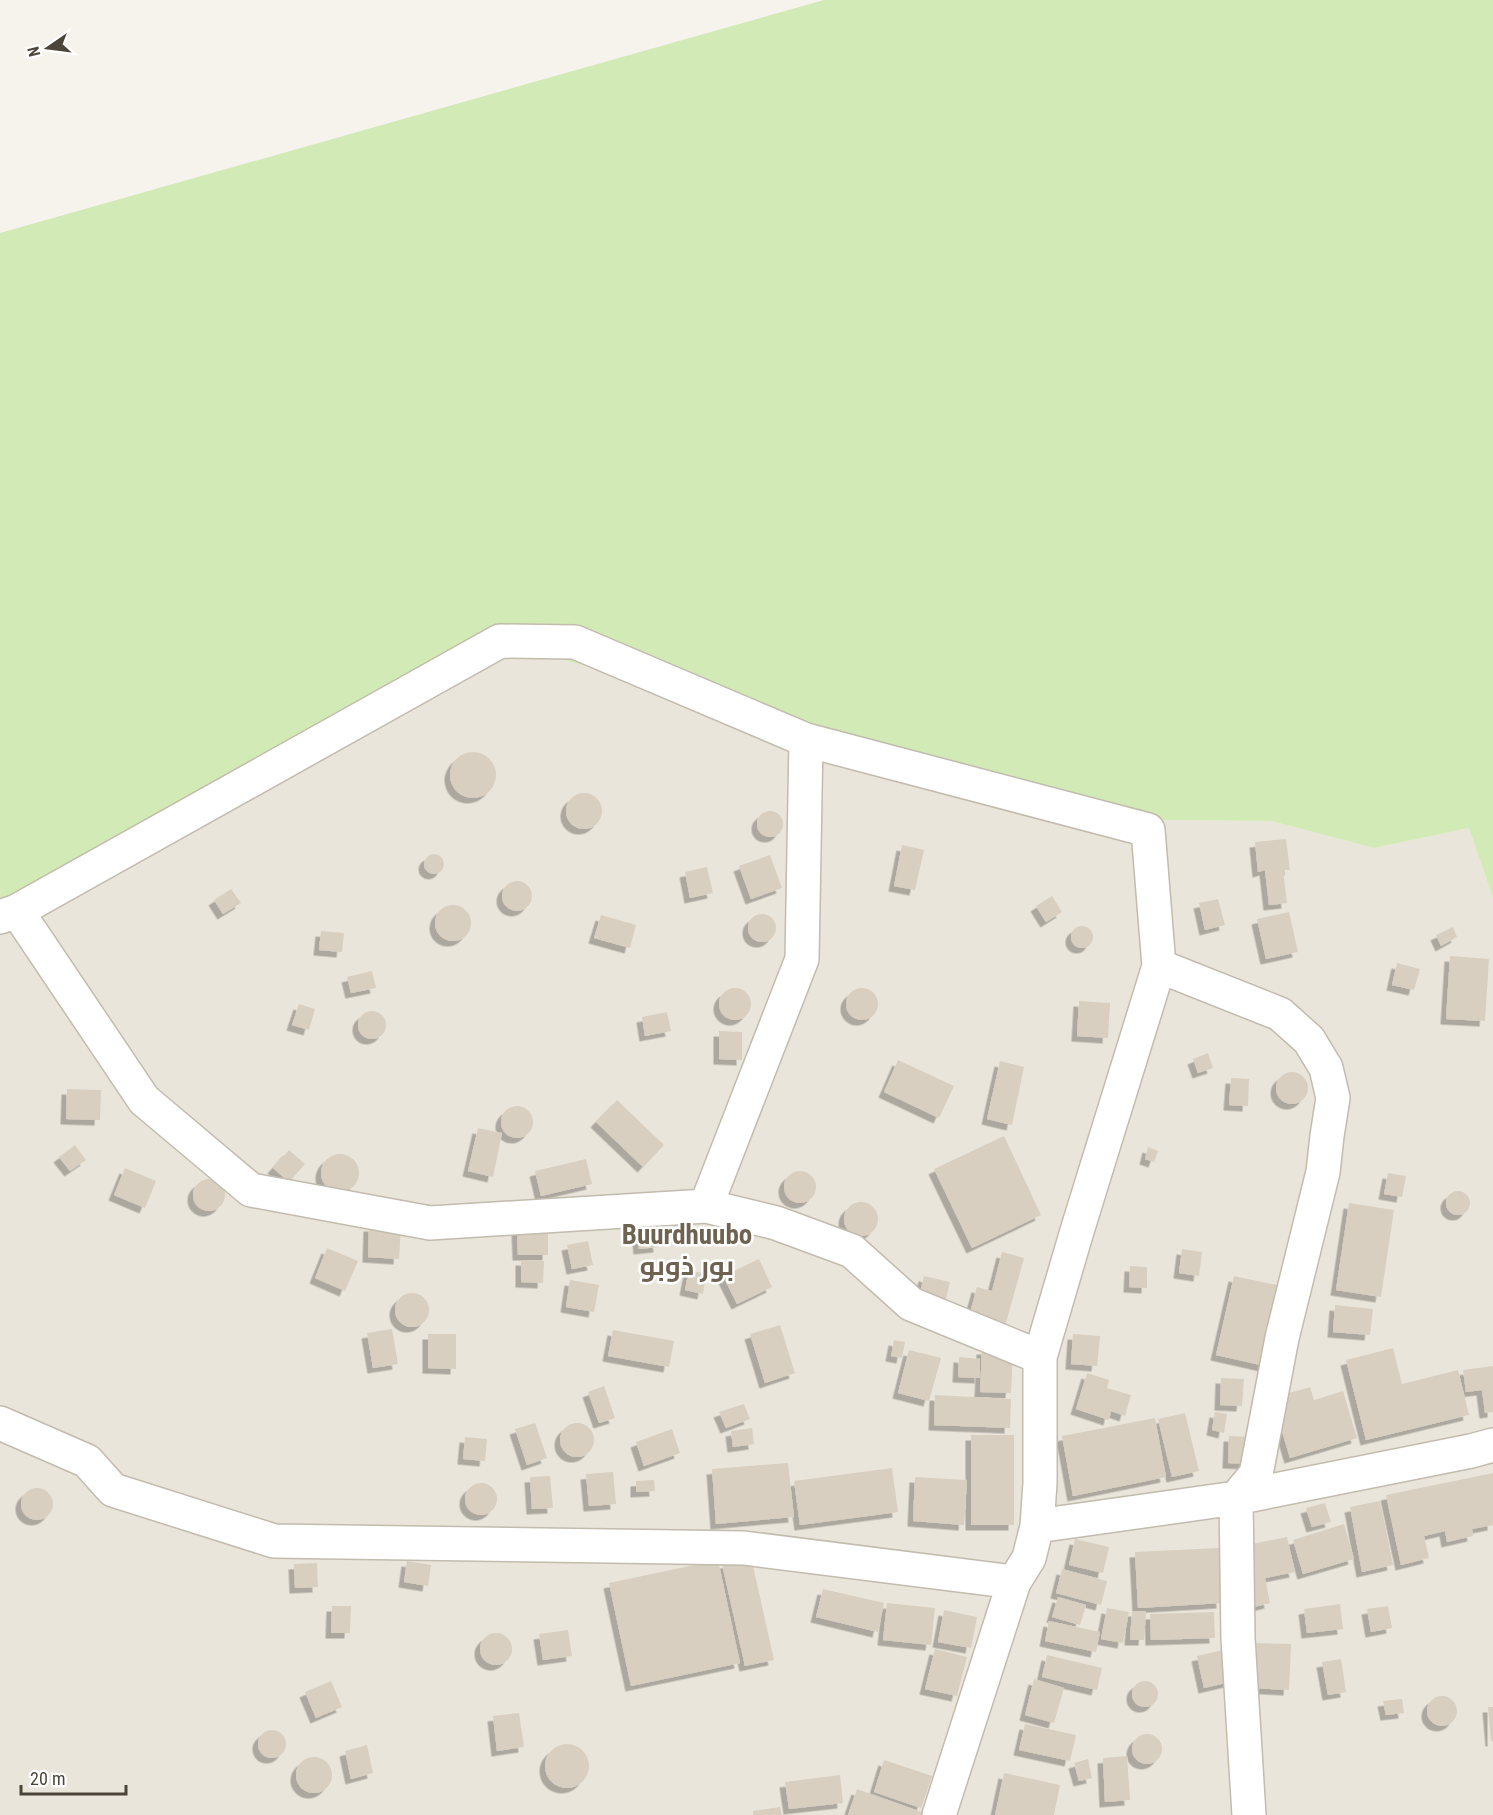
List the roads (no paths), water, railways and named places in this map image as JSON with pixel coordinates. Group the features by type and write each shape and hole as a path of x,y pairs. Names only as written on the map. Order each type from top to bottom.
{"street":[{"path":"939,1815 1014,1582 1029,1558 1037,1526 1040,1483 1040,1357 1159,966 1148,830 806,740 575,642 500,641 8,914 144,1100 250,1190 430,1223 706,1206 776,1223 852,1251 911,1304 1040,1357"},
{"path":"706,1206 802,959 806,740"},
{"path":"1159,966 1280,1014 1309,1040 1326,1068 1334,1098 1323,1172 1282,1338 1256,1474 1236,1498 1238,1638 1249,1815"},
{"path":"0,1423 87,1461 113,1490 274,1541 744,1548 1014,1582"},
{"path":"1037,1526 1236,1498 1493,1445"}],"district":[{"name":"Buurdhuubo بور ذوبو","path":"687,1250"}]}
